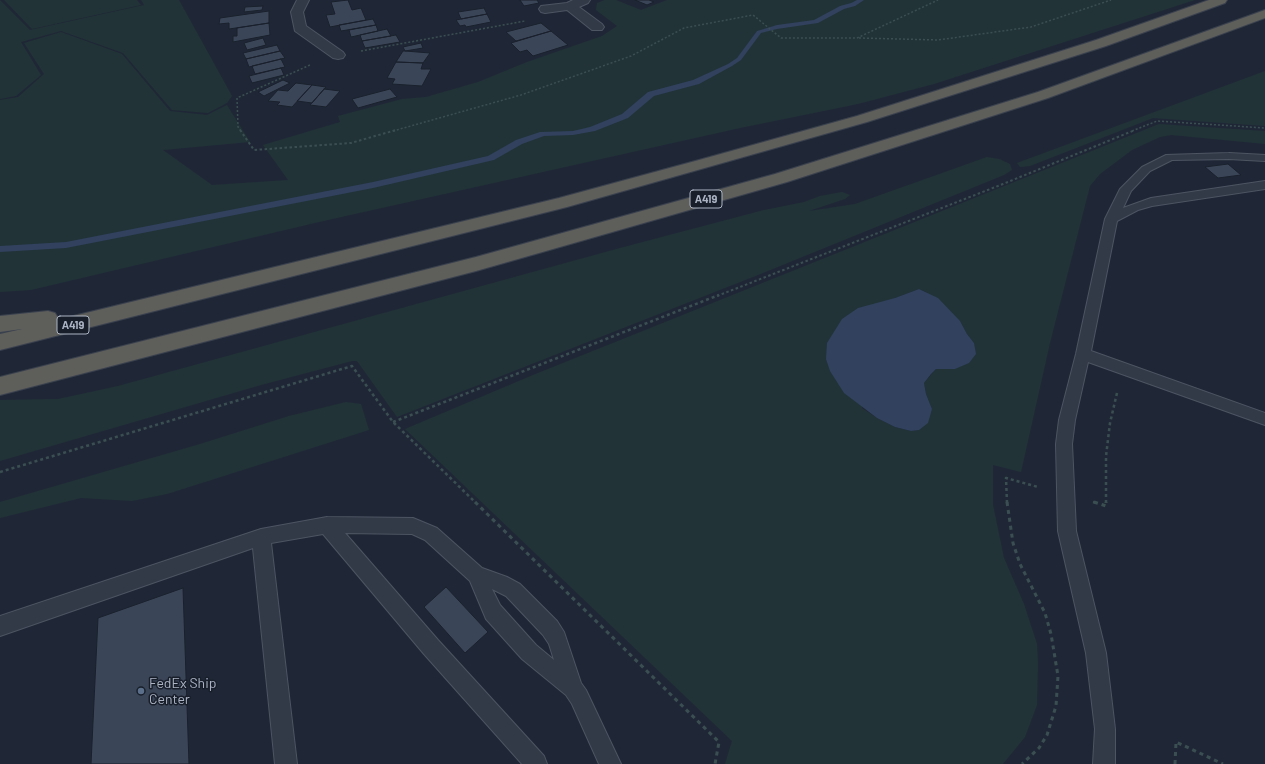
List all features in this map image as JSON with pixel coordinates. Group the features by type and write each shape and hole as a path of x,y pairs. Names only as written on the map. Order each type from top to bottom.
{"highway":[{"name":"A419","path":"0,342 561,204 862,119 1108,40 1221,0"},
{"name":"A419","path":"0,386 476,264 781,178 1043,95 1265,14"},
{"name":"A419","path":"0,324 146,307"}],"street":[{"path":"303,0 297,12 300,28 338,55"},
{"path":"545,9 570,6 584,0"},
{"path":"570,6 597,27"}],"lane":[{"path":"1104,764 1105,729 1096,653 1067,531 1064,444 1066,420 1083,354 1112,219 1126,189 1146,169 1170,157 1229,156 1265,158"},
{"path":"1112,219 1134,207 1151,202 1265,185"},
{"path":"1083,354 1265,419"},
{"path":"327,525 431,647 536,764"},
{"path":"0,626 261,536 327,525 413,526 431,534 476,575 493,612 529,652 573,688 580,697 610,764"},
{"path":"261,536 286,764"},
{"path":"476,575 500,583 513,590 550,628 557,639 573,688"}],"path":[{"path":"858,38 938,0"},
{"path":"545,9 535,19 338,55 311,64 237,98 238,127 254,150 352,143 521,95 631,56 684,28 753,14 781,38 938,40 1031,27 1111,0"},
{"path":"393,422 981,192 1157,121 1265,128"},
{"path":"0,472 352,366 393,422 719,742 714,764"},
{"path":"1175,764 1176,742 1223,764"},
{"path":"1022,764 1028,759"}],"shaded area":[{"path":"0,0 30,30 144,5 141,0 179,0 232,96 227,103 208,113 172,110 123,53 61,31 21,42 41,75 16,96 0,99"},
{"path":"4,0 137,0 141,5 32,29"},
{"path":"605,0 616,0 641,10 667,0 1195,0 934,84 858,104 740,128 319,222 31,290 0,292 0,100 18,97 44,74 24,43 61,32 122,54 170,111 207,115 227,105 250,142 163,150 212,185 288,180 263,145 340,122 338,116 402,99 426,97 478,82 527,62 602,36 617,26 596,10 597,3"},
{"path":"1265,71 1265,126 1153,118 1030,166 1020,167 1017,163"},
{"path":"1159,124 1265,131 1265,144 1171,135 1160,137 1132,150 1100,174 1090,186 1050,343 1021,472 993,465 993,505 1004,558 1024,604 1037,644 1038,662 1037,705 1025,737 1003,764 725,764 732,741 405,429 533,375","holes":["919,289 926,292 960,321 974,343 955,369 936,369 924,383 926,394 932,409 919,430 911,431 895,427 862,408 895,298"]},
{"path":"987,157 999,159 1010,164 1012,170 1004,175 758,275 397,417 357,361 352,361 261,385 0,461 0,400 58,399 118,386 620,248 764,210 804,202 820,196 842,192 850,195 845,199 809,211 855,204"},
{"path":"346,402 361,404 369,430 167,494 132,501 81,498 0,518 0,502 200,444 289,416"}],"water":[{"path":"919,289 938,298 960,321 974,343 976,354 969,363 955,369 936,369 931,374 924,383 926,394 932,409 928,423 919,430 911,431 895,427 877,418 844,393 830,371 826,359 827,343 842,319 858,308 895,298"}],"building":[{"path":"348,0 352,10 361,8 366,20 330,27 326,15 335,14 331,2"},
{"path":"520,0 537,0 539,3 524,6"},
{"path":"635,0 649,0 654,2 647,5"},
{"path":"263,6 262,10 244,12 245,7"},
{"path":"484,8 487,14 461,19 458,12"},
{"path":"269,11 269,23 229,29 229,23 219,24 220,18"},
{"path":"487,14 491,22 466,27 465,25 460,26 456,20"},
{"path":"373,19 376,25 341,31 339,25"},
{"path":"269,23 270,35 233,42 233,36 237,36 237,28"},
{"path":"541,23 551,31 516,41 506,32"},
{"path":"376,25 378,31 351,37 349,30"},
{"path":"387,29 391,36 362,41 360,35"},
{"path":"551,31 568,45 533,56 527,50 520,52 511,43"},
{"path":"396,35 400,42 365,48 362,41"},
{"path":"263,38 266,45 247,50 244,43"},
{"path":"421,43 423,48 405,51 403,47"},
{"path":"277,45 280,51 246,59 243,53"},
{"path":"280,51 285,58 249,67 246,59"},
{"path":"403,51 430,53 423,63 396,62"},
{"path":"281,59 285,67 255,74 252,66"},
{"path":"396,62 423,63 421,69 431,69 422,86 392,84 395,79 387,78"},
{"path":"281,68 284,75 252,83 249,76"},
{"path":"283,80 290,83 264,96 258,92"},
{"path":"296,83 312,85 292,107 277,105 280,102 268,101 278,90 288,91"},
{"path":"312,85 326,87 312,103 297,101"},
{"path":"324,89 340,91 326,107 310,105"},
{"path":"390,89 397,97 358,108 352,99"},
{"path":"1228,164 1241,175 1218,178 1205,167"},
{"path":"446,587 488,632 465,653 424,607"},
{"name":"FedEx Ship Center","path":"183,588 189,764 91,764 98,618"}],"waterway":[{"path":"0,249 66,245 373,185 491,158 519,142 543,134 573,133 592,129 625,116 651,94 696,82 730,65 739,59 759,32 777,27 816,22 842,7 853,5 861,0"}],"place":[{"name":"FedEx Ship Center","path":"141,691"}]}
